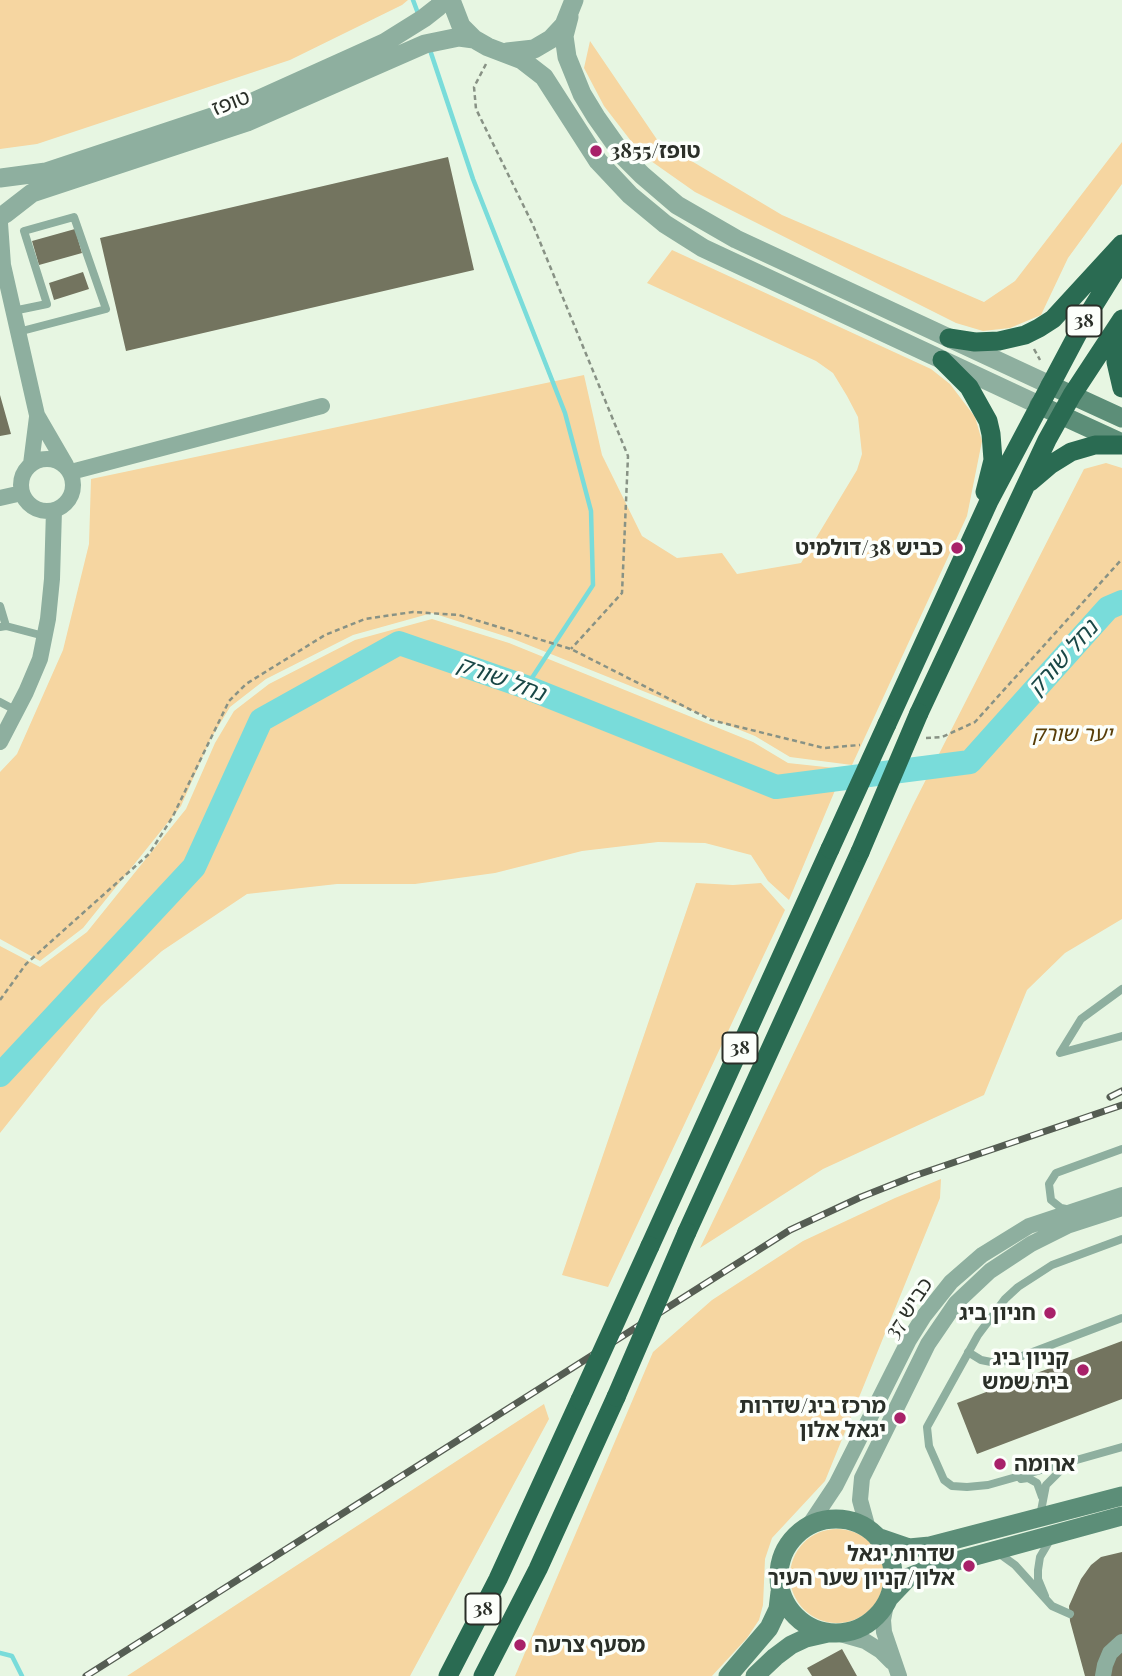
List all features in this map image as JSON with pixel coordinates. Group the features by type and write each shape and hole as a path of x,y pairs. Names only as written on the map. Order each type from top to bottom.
{"highway":[{"path":"948,338 975,342 999,341 1025,335 1039,328 1053,319 1122,244"},
{"name":"38","path":"449,1672 504,1566 975,531 1086,318 1122,260"},
{"name":"38","path":"483,1676 538,1569 687,1232 860,852 919,713 1020,497 1060,415 1122,319"},
{"path":"1122,326 1116,347 1116,362 1122,388"},
{"path":"942,360 961,377 976,398 991,434 993,460 975,531"},
{"path":"1020,497 1039,473 1071,452 1096,445 1122,444"},
{"path":"489,1676 498,1649"}],"main road":[{"path":"1051,385 1122,418"},
{"path":"1039,405 1122,444"},
{"path":"728,1676 757,1645 774,1621 779,1604 779,1569 784,1552 794,1538 808,1527 833,1519 851,1521 903,1546 918,1548 1122,1496"},
{"path":"755,1676 775,1657 806,1638 850,1632 866,1625 879,1614 900,1585 918,1573 1122,1516"},
{"path":"872,1533 887,1551 892,1567 892,1584 887,1601"},
{"path":"779,1587 785,1604 796,1618 811,1628 833,1633"}],"street":[{"name":"טופז","path":"0,178 46,172 242,107 384,43 425,18 443,0"},
{"path":"451,0 461,26 474,39 522,60 544,77 598,161 630,195 665,224 704,248 1039,405"},
{"path":"495,50 514,53 534,49 558,33 573,6"},
{"path":"573,6 565,32 565,47 582,94 618,148 659,191 696,217 736,239 1051,385"},
{"name":"טופז","path":"2,219 32,193 247,122 425,44 459,37 474,39"},
{"path":"0,186 7,200 2,219 1,261 8,306 18,331 37,415 31,464 22,478 22,493 38,510 54,510 68,502 74,487 68,469 37,415"},
{"path":"31,464 42,458 51,458 68,469 322,406"},
{"path":"0,498 22,493"},
{"path":"0,742 18,711 40,659 52,579 54,510"},
{"name":"כביש 37","path":"808,1527 836,1486 909,1340 935,1301 966,1269 1013,1234 1029,1226 1122,1195"},
{"name":"כביש 37","path":"872,1533 860,1500 862,1478 928,1344 956,1303 990,1271 1031,1244 1067,1226 1122,1208"},
{"path":"887,1601 883,1619 884,1632 897,1671"},
{"path":"833,1633 853,1636 871,1644 897,1671"},
{"path":"1103,1676 1110,1653 1122,1642"}],"lane":[{"path":"8,306 47,304 24,231 74,217 106,309 18,331"},
{"path":"0,606 3,626 45,636"},
{"path":"0,702 18,711"},
{"path":"1122,989 1081,1019 1060,1053 1122,1036"},
{"path":"1073,1211 1061,1208 1051,1200 1049,1189 1052,1178 1061,1170 1122,1149"},
{"path":"1122,1239 1052,1265 1018,1287 992,1316 968,1352 927,1427 929,1446 944,1480 952,1486 988,1485 1122,1447"},
{"path":"968,1352 981,1360 1009,1361 1122,1318"},
{"path":"1040,1518 1046,1485 1068,1462"},
{"path":"1011,1479 1028,1478 1037,1483 1043,1497"},
{"path":"1047,1602 1038,1579 1038,1570 1045,1545 1054,1534"},
{"path":"994,1550 1015,1565 1047,1602 1070,1614"}],"path":[{"path":"495,50 480,72 474,87 476,109 533,225 628,456 622,593 570,649"},
{"path":"916,739 942,737 975,722 1122,559"},
{"path":"0,1000 26,964 149,854 172,818 229,701 246,684 313,642 365,619 414,612 459,615 570,649 711,720 824,748 863,744"}],"green space":[{"path":"0,0 408,0 290,60 37,144 0,149"},
{"path":"590,41 658,141 782,215 984,302 1015,281 1122,142 1122,184 1068,258 1041,315 1010,328 983,331 956,323 695,192 641,154 604,106 584,68"},
{"path":"672,250 931,369 950,384 975,417 982,441 967,516 852,765 790,757 755,736 511,638 432,613 353,635 266,679 230,707 210,740 181,806 83,928 40,961 0,939 0,772 17,754 63,650 89,544 91,479 584,375 602,455 642,536 677,558 722,553 737,574 801,563 857,470 862,454 858,417 833,373 816,361 647,283"},
{"name":"יער שורק","path":"1106,463 1122,468 1122,919 1065,953 1027,990 984,1095 823,1169 700,1248 913,805 1084,469"},
{"path":"432,619 509,643 753,742 788,763 844,769 789,900 768,881 751,855 705,843 658,842 582,851 495,873 415,884 337,884 247,894 162,951 101,1006 0,1133 0,946 40,967 87,932 186,809 215,743 234,711 269,684 355,640"},
{"path":"696,883 761,883 785,910 608,1287 562,1275"},
{"path":"941,1179 940,1198 825,1481 772,1538 765,1559 763,1605 759,1620 747,1638 712,1676 515,1676 653,1352 712,1300 803,1241"},
{"path":"544,1404 549,1419 410,1676 127,1676"},
{"path":"837,1529 855,1533 870,1543 880,1558 884,1576 880,1594 870,1609 855,1619 837,1623 819,1619 804,1609 794,1594 790,1576 794,1558 804,1543 819,1533"}],"building":[{"path":"448,157 474,270 126,351 100,238"},
{"path":"75,229 82,253 39,265 32,241"},
{"path":"83,272 89,289 54,300 49,283"},
{"path":"0,395 11,434 0,436"},
{"name":"קניון ביג בית שמש","path":"1122,1341 1122,1399 977,1454 957,1403"},
{"path":"1122,1552 1122,1676 1085,1676 1070,1621 1069,1606 1081,1579 1091,1565 1101,1557"},
{"path":"842,1649 857,1676 812,1676 807,1668"}],"waterway":[{"path":"413,0 419,16"},
{"path":"429,47 473,179 565,413 591,511 593,585 526,687"},
{"name":"נחל שורק","path":"0,1075 194,867 261,720 399,643 526,687 776,787 970,762 1108,608 1122,602"},
{"path":"0,1653 12,1656 22,1676"}],"railway":[{"path":"1110,1097 1122,1091"},
{"path":"86,1676 790,1230 914,1176 1122,1105"}],"place":[{"name":"3855/טופז","path":"596,151"},
{"name":"כביש 38/דולמיט","path":"957,548"},
{"name":"חניון ביג","path":"1050,1313"},
{"name":"קניון ביג בית שמש","path":"1083,1370"},
{"name":"מרכז ביג/שדרות יגאל אלון","path":"900,1418"},
{"name":"ארומה","path":"1000,1464"},
{"name":"שדרות יגאל אלון/קניון שער העיר","path":"969,1566"},
{"name":"מסעף צרעה","path":"520,1645"}]}
